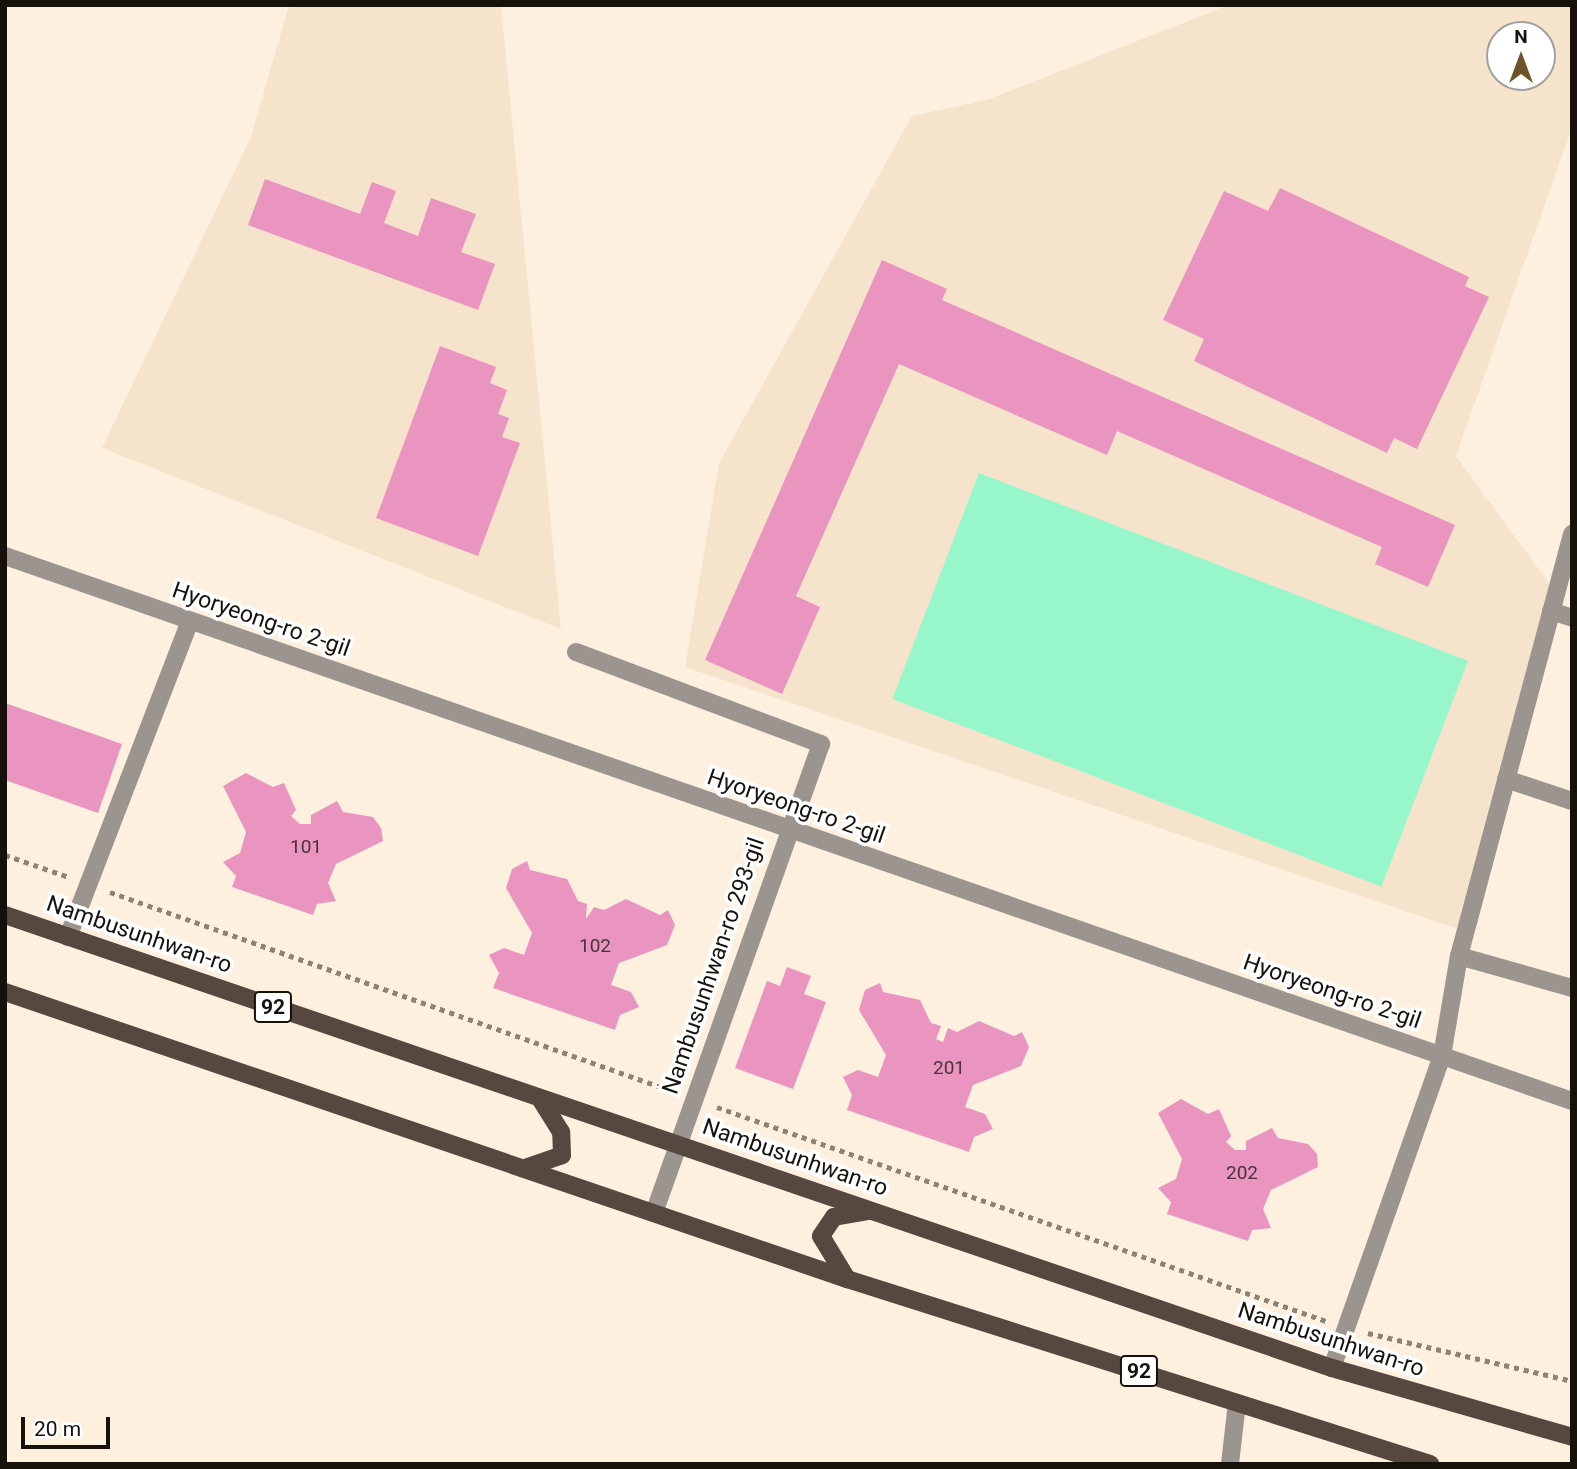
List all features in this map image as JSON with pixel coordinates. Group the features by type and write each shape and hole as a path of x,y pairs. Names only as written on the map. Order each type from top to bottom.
{"main road":[{"name":"Nambusunhwan-ro","path":"5,915 1332,1368 1572,1437"},
{"name":"92","path":"5,992 847,1279 1430,1464"},
{"path":"521,1168 542,1166 562,1154 561,1132 540,1099"},
{"path":"847,1279 821,1236 834,1217 873,1211"}],"street":[{"path":"1332,1368 1442,1056 1460,956 1572,534"},
{"name":"Hyoryeong-ro 2-gil","path":"5,556 1572,1101"},
{"path":"1551,611 1572,618"},
{"path":"68,937 190,621"},
{"name":"Nambusunhwan-ro 293-gil","path":"576,652 821,744 787,830 654,1213"},
{"path":"1506,779 1572,801"},
{"path":"1460,956 1572,989"},
{"path":"1230,1464 1237,1403"}],"path":[{"path":"5,855 1346,1328 1572,1381"}],"shaded area":[{"path":"289,5 501,5 561,629 102,448 251,137"},
{"path":"1229,5 1572,5 1572,128 1456,456 1554,590 1458,929 685,667 719,463 912,116 987,100"}],"green space":[{"path":"979,473 1468,661 1381,887 892,699"}],"building":[{"path":"265,179 360,214 372,182 396,191 384,223 418,236 431,198 476,214 461,252 495,264 478,310 248,225"},
{"path":"1280,188 1469,277 1465,286 1489,297 1417,449 1394,438 1387,453 1194,361 1204,339 1163,320 1224,191 1268,211"},
{"path":"882,260 947,289 942,300 1455,525 1428,587 1375,564 1382,547 1117,431 1107,455 899,364 796,596 820,607 782,694 705,660"},
{"path":"440,346 496,367 490,383 507,390 498,414 509,418 502,437 520,443 478,556 376,518"},
{"path":"5,703 122,744 98,813 5,780"},
{"path":"246,773 273,787 284,783 296,810 291,816 300,824 311,824 311,815 337,801 343,812 373,817 381,828 383,841 336,864 328,883 336,901 317,904 313,915 232,887 236,876 223,862 240,853 246,832 223,786"},
{"path":"527,861 530,870 567,879 578,901 587,904 586,919 594,907 604,910 626,899 660,915 668,910 675,925 667,945 619,963 611,985 631,992 639,1007 620,1015 615,1030 493,988 499,973 489,955 504,948 524,955 532,933 506,888 512,869"},
{"path":"787,967 811,976 804,994 826,1002 793,1089 735,1068 767,981 780,986"},
{"path":"880,983 883,992 920,1000 931,1023 941,1026 936,1039 943,1042 948,1028 957,1032 979,1021 1014,1036 1022,1032 1029,1047 1021,1066 973,1085 965,1107 985,1114 993,1129 974,1137 969,1152 847,1110 852,1095 843,1077 858,1070 878,1077 886,1055 859,1010 865,990"},
{"path":"1181,1099 1208,1114 1219,1109 1231,1136 1226,1142 1235,1150 1246,1150 1246,1141 1272,1128 1278,1138 1308,1144 1317,1154 1318,1167 1271,1190 1263,1209 1271,1228 1252,1230 1248,1241 1167,1214 1171,1202 1158,1188 1176,1179 1182,1159 1158,1113"}]}
